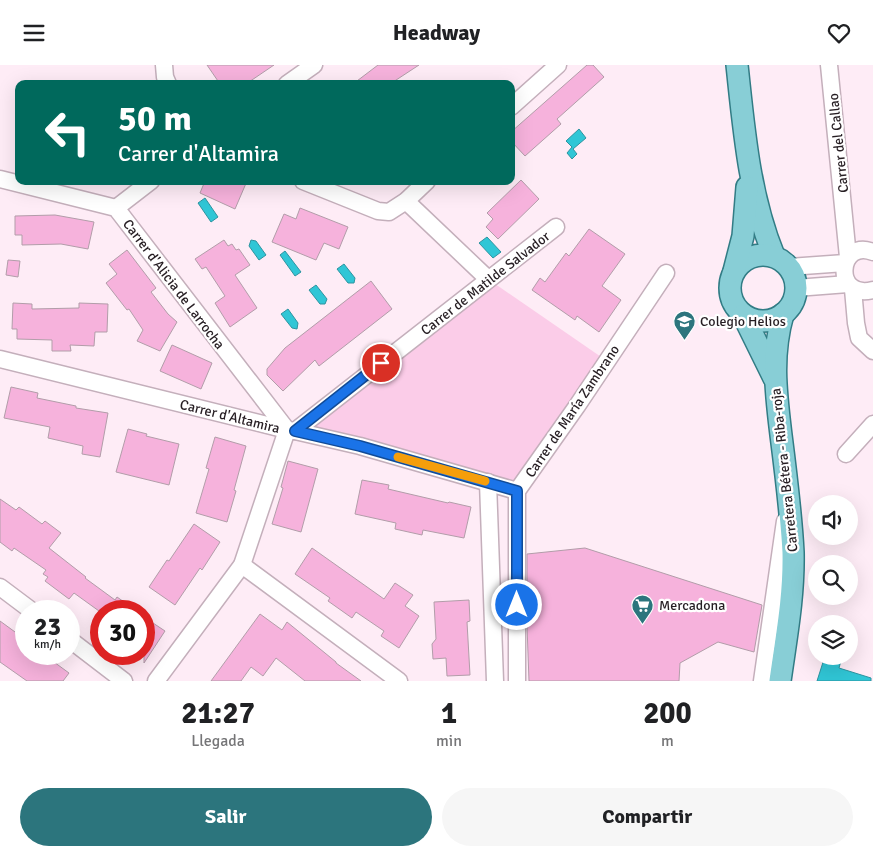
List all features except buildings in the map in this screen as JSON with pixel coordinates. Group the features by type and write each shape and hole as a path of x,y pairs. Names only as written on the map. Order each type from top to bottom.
{"main road":[{"path":"737,65 748,167 764,232 781,261 793,273 796,288 790,307 783,315 763,321 753,320 743,315 731,300 729,290 730,280 743,236 748,167"},
{"path":"734,271 741,262 751,256 762,254 781,261"},
{"name":"Carretera Bétera - Riba-roja","path":"743,315 774,378"},
{"name":"Carretera Bétera - Riba-roja","path":"780,681 791,599 793,553 789,499 774,378 779,329 783,315"}],"street":[{"path":"164,65 166,80"},
{"path":"293,80 314,65"},
{"path":"515,103 558,65"},
{"name":"Carrer del Callao","path":"829,65 846,222 847,260 844,274 851,286"},
{"name":"Carrer d'Alicia de Larrocha","path":"0,179 15,183"},
{"name":"Carrer d'Alicia de Larrocha","path":"24,185 116,208 291,430"},
{"path":"116,208 146,185"},
{"path":"313,185 378,211 389,212 406,201 423,185"},
{"path":"406,201 488,279"},
{"name":"Carrer del Callao","path":"846,222 870,250"},
{"name":"Carrer de Matilde Salvador","path":"291,430 556,227"},
{"path":"781,261 847,260 858,251 870,250"},
{"name":"Carrer de María Zambrano","path":"517,681 517,491 666,273"},
{"path":"796,288 851,286 860,291 873,292 857,330"},
{"path":"851,286 857,330 873,351"},
{"name":"Carrer d'Altamira","path":"0,359 360,446 517,491"},
{"path":"846,454 873,424"},
{"path":"156,681 242,565 291,430"},
{"path":"488,482 495,681"},
{"path":"762,681 789,499"},
{"path":"242,565 399,681"},
{"path":"0,587 17,600"},
{"path":"80,647 124,681"}],"shaded area":[{"path":"488,279 607,361 517,491 295,431"}],"water":[{"path":"579,129 586,138 573,149 577,154 572,159 567,153 572,147 566,141"},
{"path":"205,198 218,217 211,222 198,203"},
{"path":"487,237 501,252 493,258 479,243"},
{"path":"251,240 256,241 266,255 259,260 249,246"},
{"path":"285,251 301,272 295,276 280,255"},
{"path":"344,264 355,278 354,283 348,283 337,269"},
{"path":"316,285 327,299 325,304 320,304 309,290"},
{"path":"288,309 298,323 297,329 292,328 281,314"},
{"path":"822,665 840,665 839,668 871,678 871,681 817,681"}],"slow traffic":[{"path":"398,457 485,481"}],"place":[{"name":"Colegio Helios","path":"684,340"},
{"name":"Mercadona","path":"643,624"}],"route":[{"path":"381,363 295,431 360,446 517,491 517,605"}]}
